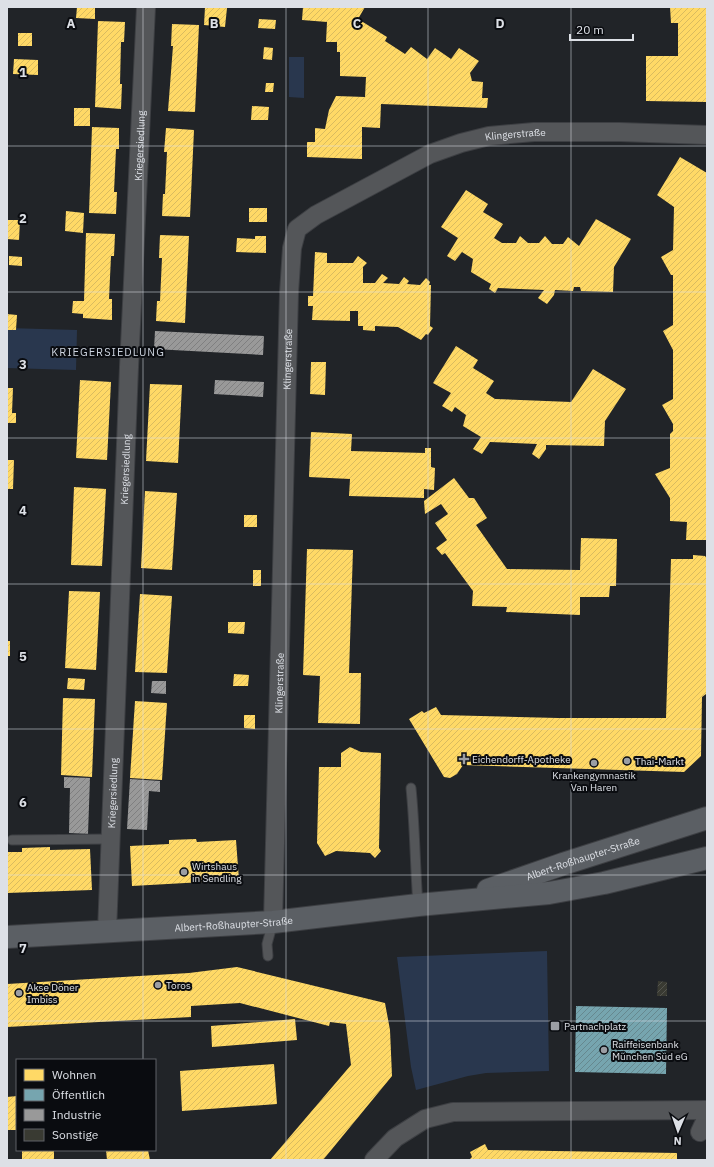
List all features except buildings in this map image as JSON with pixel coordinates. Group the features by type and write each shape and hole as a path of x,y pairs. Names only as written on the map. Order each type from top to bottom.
{"main road":[{"name":"Albert-Roßhaupter-Straße","path":"458,901 563,864 707,818"},
{"name":"Albert-Roßhaupter-Straße","path":"7,937 273,922 418,905 549,893 604,883 707,858"}],"street":[{"name":"Kriegersiedlung","path":"107,932 129,363 146,7"},
{"name":"Klingerstraße","path":"273,922 290,286 292,248 297,229 316,215 430,154 461,143 489,136 534,132 620,132 707,135"},
{"path":"374,1160 395,1138 425,1119 453,1112 508,1110 707,1110"}],"lane":[{"path":"411,788 418,905"},
{"path":"12,840 110,839"},
{"path":"268,956 268,944 273,922"}],"shaded area":[{"path":"289,57 304,57 304,98 289,97"},
{"path":"7,328 77,330 76,370 7,368"},
{"path":"547,951 549,1071 486,1073 468,1076 416,1090 411,1067 397,957"}],"place":[{"name":"Eichendorff-Apotheke","path":"464,759"},
{"name":"Thai-Markt","path":"627,761"},
{"name":"Krankengymnastik Van Haren","path":"594,763"},
{"name":"Wirtshaus in Sendling","path":"184,872"},
{"name":"Toros","path":"158,985"},
{"name":"Akse Döner Imbiss","path":"19,993"},
{"name":"Partnachplatz","path":"555,1026"},
{"name":"Raiffeisenbank München Süd eG","path":"604,1050"}],"district":[{"name":"KRIEGERSIEDLUNG","path":"108,352"}]}
